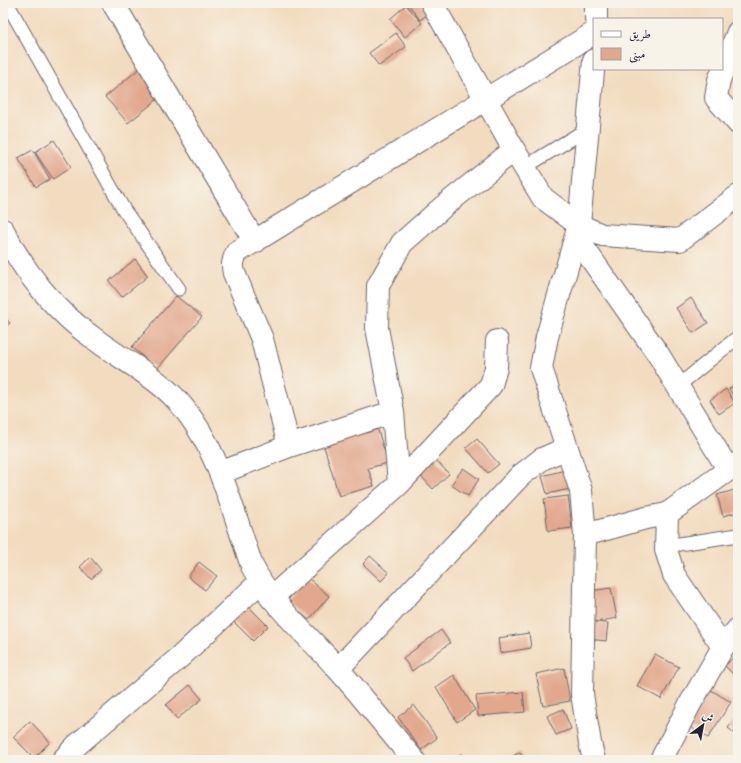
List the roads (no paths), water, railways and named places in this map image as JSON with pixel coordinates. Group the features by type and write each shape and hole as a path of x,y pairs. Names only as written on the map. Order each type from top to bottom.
{"street":[{"path":"112,3 255,242"},
{"path":"432,3 543,198 578,231 678,386 733,466 667,514 646,518 585,535"},
{"path":"596,3 596,18"},
{"path":"723,70 738,32"},
{"path":"289,446 262,339 232,266 238,252 593,34"},
{"path":"593,70 589,128 578,231 546,338 541,368 581,491 585,535 582,694 594,760"},
{"path":"723,70 719,80 716,98 738,123"},
{"path":"399,484 393,412 377,328 378,286 402,243 444,206 520,159"},
{"path":"578,231 602,235 680,240 738,196"},
{"path":"3,230 10,262 35,281 55,304 95,340 154,379 172,395 201,431 212,452 220,473 252,566 266,590 338,669 414,760"},
{"path":"63,760 78,744 180,657 399,484 491,385 496,368 497,341"},
{"path":"220,473 289,446 393,412"},
{"path":"338,669 520,476 542,459 567,448"},
{"path":"667,514 666,546 674,575 723,647"},
{"path":"661,760 690,704 723,647 738,629"}],"lane":[{"path":"7,3 124,210 179,289"},
{"path":"520,159 589,128"},
{"path":"678,386 738,337"},
{"path":"666,546 738,535"}]}
